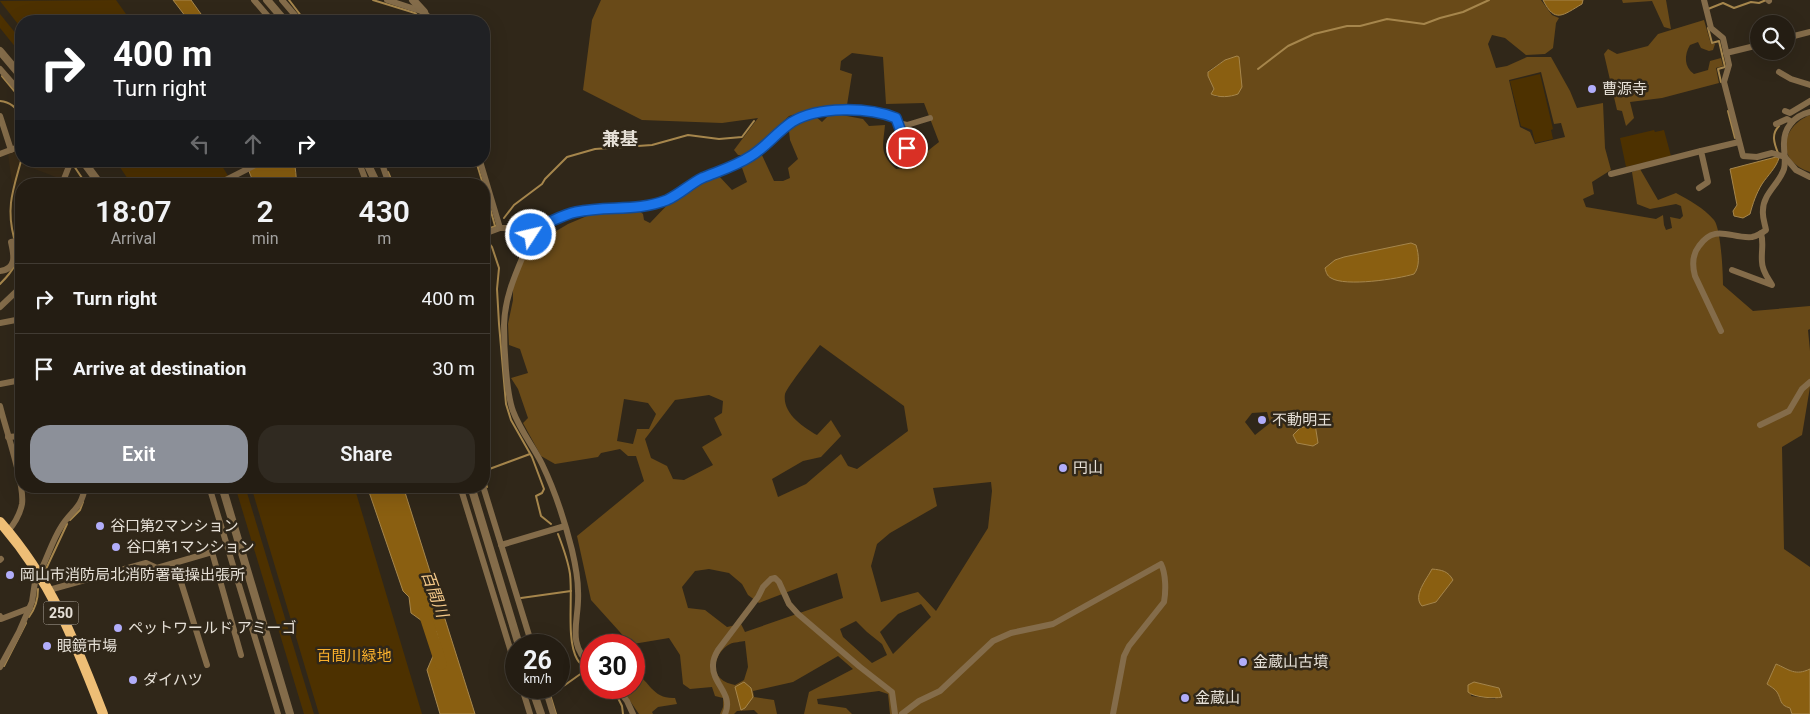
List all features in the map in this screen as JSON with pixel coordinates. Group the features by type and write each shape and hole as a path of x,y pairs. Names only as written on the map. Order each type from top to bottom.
{"highway":[{"name":"250","path":"0,522 41,576 49,590 78,646 103,714"}],"street":[{"path":"254,0 267,15"},
{"path":"267,0 280,15"},
{"path":"282,0 295,15"},
{"path":"387,0 424,12"},
{"path":"413,0 427,15"},
{"path":"1704,0 1711,28 1723,38 1729,65 1724,82 1742,156 1757,157 1772,153 1785,157 1796,170 1810,177"},
{"path":"1795,36 1810,32"},
{"path":"1726,53 1750,47"},
{"path":"0,51 15,69"},
{"path":"0,69 15,86"},
{"path":"1779,72 1791,79 1810,85"},
{"path":"1785,111 1790,113 1810,101"},
{"path":"490,232 500,228 534,228 576,212 600,208 640,208 670,198 702,179 752,156 792,122 826,110 879,112 896,118 910,156 908,161"},
{"path":"1721,331 1695,276 1693,268 1695,251 1705,239 1716,233 1751,237 1766,230 1763,210 1764,200 1782,172 1785,157 1785,132 1792,122 1810,112"},
{"path":"0,116 11,150"},
{"path":"898,122 906,124 930,118"},
{"path":"1776,124 1787,119 1792,122"},
{"path":"1611,174 1739,142"},
{"path":"0,154 15,148"},
{"path":"1698,188 1708,182 1700,151"},
{"path":"87,167 96,178"},
{"path":"230,178 252,167"},
{"path":"490,194 500,228"},
{"path":"534,228 513,278 507,300 504,325 509,393 517,421 542,464 572,551 578,592 575,637 580,655"},
{"path":"1732,270 1772,285 1762,263 1763,239 1761,233"},
{"path":"0,272 7,270 13,264 12,242 15,241"},
{"path":"0,307 15,293"},
{"path":"0,323 15,320"},
{"path":"0,384 15,381"},
{"path":"1760,425 1789,411 1802,389 1810,382"},
{"path":"0,406 15,457"},
{"path":"8,437 15,436"},
{"path":"8,531 19,515 22,502 21,493"},
{"path":"0,667 20,632 32,602 35,582 41,576 62,525 77,509 84,493"},
{"path":"211,493 278,714"},
{"path":"224,493 290,714"},
{"path":"462,493 506,634"},
{"path":"473,493 517,634"},
{"path":"485,493 503,545 529,634"},
{"path":"503,545 564,526"},
{"path":"49,590 146,563 157,568 212,552 241,655"},
{"path":"176,563 207,665"},
{"path":"902,714 918,701 940,691 993,641 1011,633 1053,624 1161,564 1163,568 1164,602 1128,646 1124,656 1113,714"},
{"path":"725,714 728,699 712,667 713,660 718,650 758,597 762,587 770,579 775,578 779,582 789,604 798,614 892,692 895,714"},
{"path":"0,616 1,619 30,608"},
{"path":"525,699 530,714"},
{"path":"536,699 541,714"},
{"path":"548,699 553,714"},
{"path":"625,699 633,714"}],"shaded area":[{"path":"601,0 1541,0 1552,15 1559,18 1556,23 1553,48 1545,54 1526,55 1505,38 1492,35 1488,44 1496,68 1507,66 1527,57 1551,57 1577,108 1603,103 1605,148 1611,170 1592,182 1594,194 1583,199 1586,207 1656,219 1663,215 1666,230 1672,228 1670,217 1680,219 1683,216 1681,206 1676,204 1650,209 1637,204 1632,172 1640,169 1658,200 1676,193 1701,208 1714,220 1720,241 1723,285 1753,311 1810,306 1810,329 1808,330 1810,387 1802,435 1782,447 1784,549 1810,567 1810,669 1796,672 1776,664 1767,684 1776,691 1782,704 1790,708 1792,714 890,714 888,694 879,691 817,699 818,704 846,708 852,714 804,714 809,692 853,669 838,656 793,682 753,691 754,697 774,700 777,714 758,714 754,710 737,711 734,714 720,714 723,707 723,698 715,696 712,687 690,689 683,684 680,655 669,638 645,642 645,634 622,634 591,600 577,536 644,481 636,456 628,456 620,449 601,453 598,457 555,464 541,456 523,423 528,418 518,389 511,378 528,373 520,349 509,345 508,324 513,300 513,288 518,271 529,252 541,240 568,224 594,213 638,210 643,214 644,220 650,223 672,200 718,175 732,190 747,182 741,165 761,153 774,181 783,181 790,178 788,168 798,159 790,140 789,131 815,116 822,122 831,113 863,119 869,126 885,125 883,149 887,158 896,169 906,168 939,142 924,103 886,104 883,57 852,53 841,61 840,70 852,74 847,105 817,108 789,116 749,155 738,155 734,150 758,118 722,123 642,120 583,90 592,20","holes":["1225,60 1232,96 1217,97 1211,94 1214,89 1208,76 1208,71","1541,72 1554,124 1561,123 1565,137 1535,144 1530,132 1520,127 1509,80","1411,243 1399,277 1378,280 1373,252","820,345 904,406 908,431 857,469 848,466 841,454 806,484 778,497 772,479 803,461 821,457 841,436 831,420 817,435 795,419 785,401 787,390","709,395 723,401 722,413 714,418 722,435 702,447 713,465 684,480 673,479 667,466 651,458 645,439 675,400","624,399 648,403 656,414 649,429 637,429 633,444 617,441","1267,412 1270,423 1255,435 1245,422 1252,413","991,482 992,491 988,528 936,611 918,592 881,602 871,566 877,544 890,533 937,506 933,488","709,569 729,573 742,584 748,595 759,603 837,573 843,598 745,632 741,624 727,627 705,610 688,608 682,587 695,571","1424,586 1446,587 1436,602 1422,606 1421,590","921,604 931,617 893,654 880,632 898,614","856,621 882,644 887,655 872,663 843,637 840,629","745,641 748,667 744,680 735,685 727,683 717,674 716,664 719,655 722,650 732,643","1474,682 1499,688 1495,699 1471,696"]},
{"path":"1622,0 1666,0 1671,29 1664,27 1652,1 1623,3"},
{"path":"1704,20 1711,44 1715,44 1713,50 1709,51 1701,48 1698,42 1690,45 1686,61 1688,68 1694,74 1708,70 1710,61 1721,58 1723,66 1716,68 1719,83 1662,98 1630,102 1634,118 1626,126 1622,111 1617,110 1604,54 1608,49 1617,54 1648,46 1658,34"},
{"path":"1810,115 1810,172 1792,161 1787,153 1786,146 1790,131 1802,119"},
{"path":"15,151 15,167 18,167 15,182 12,183 8,154"},
{"path":"30,167 66,167 61,178"},
{"path":"645,681 661,696 675,698 677,704 658,707 652,712 653,714 639,714 629,699 645,699"}],"green space":[{"path":"116,0 127,15 15,15 15,20 0,1"},
{"path":"0,14 15,33 15,47 0,28"},
{"path":"1540,74 1553,129 1551,130 1553,139 1535,143 1532,130 1521,126 1510,81"},
{"path":"1654,130 1655,132 1664,130 1671,156 1626,167 1620,138"},
{"path":"120,167 223,167 229,178 127,178"},
{"path":"237,493 247,493 314,714 304,714"},
{"name":"百間川緑地","path":"253,493 356,493 422,714 319,714"}],"water":[{"path":"173,0 191,0 202,15 184,15"},
{"path":"1543,0 1583,0 1582,4 1570,11 1556,15 1547,8"},
{"path":"1239,57 1242,87 1238,94 1224,97 1211,94 1214,89 1208,72 1225,60"},
{"path":"1776,157 1779,158 1778,162 1760,188 1750,214 1743,218 1734,216 1733,211 1737,205 1730,169"},
{"path":"247,167 295,167 296,178 252,178"},
{"path":"1411,243 1416,245 1418,256 1418,264 1414,274 1384,280 1348,282 1331,278 1325,268 1335,260 1344,257"},
{"path":"1315,424 1318,443 1313,446 1297,443 1293,435 1300,428"},
{"path":"369,493 405,493 475,714 440,714 427,670 439,642 436,631 411,613 409,597 403,591"},
{"path":"1432,569 1444,572 1453,580 1436,602 1422,606 1419,602 1419,593"},
{"path":"1776,664 1796,672 1810,669 1810,714 1792,714 1790,708 1782,704 1776,691 1767,684"},
{"path":"744,682 751,688 753,697 745,708 741,710 735,687"},
{"path":"1474,682 1499,688 1502,697 1494,698 1471,694 1468,692 1468,685"}],"waterway":[{"path":"289,0 300,15"},
{"path":"373,0 417,15"},
{"path":"1258,69 1288,46 1314,34 1387,19 1424,24 1463,12 1489,0"},
{"path":"1708,9 1723,3 1734,8 1751,2 1759,3 1766,0"},
{"path":"1708,28 1712,43 1719,41 1725,67 1718,69 1721,82"},
{"path":"2,76 15,92"},
{"path":"0,101 15,108"},
{"path":"1728,111 1735,138"},
{"path":"504,218 514,205 542,184 567,157 595,149 652,145 688,135 719,139 742,137 754,121"},
{"path":"1778,153 1774,142 1774,135 1779,126"},
{"path":"16,178 19,167"},
{"path":"75,167 82,178"},
{"path":"478,167 481,178"},
{"path":"388,172 390,178"},
{"path":"14,238 11,208 15,183"},
{"path":"490,208 495,226"},
{"path":"490,228 496,226"},
{"path":"490,244 499,268 497,289 506,404 511,420 532,457 544,489 542,493 536,496 541,516 551,524"},
{"path":"0,284 9,275 15,264"},
{"path":"490,469 530,454"},
{"path":"70,520 80,510 83,502"},
{"path":"46,569 67,524"},
{"path":"558,534 570,574 572,641 574,651 580,663"},
{"path":"29,617 36,603 38,589"},
{"path":"521,598 571,591"},
{"name":"百間川","path":"424,612 441,664"},
{"path":"4,666 26,623"},
{"path":"570,681 580,674"},
{"path":"551,699 556,714"},
{"path":"618,699 623,714"}],"place":[{"name":"曹源寺","path":"1592,89"},
{"name":"不動明王","path":"1262,420"},
{"name":"円山","path":"1063,468"},
{"name":"谷口第2マンション","path":"100,526"},
{"name":"谷口第1マンション","path":"116,547"},
{"name":"岡山市消防局北消防署竜操出張所","path":"10,575"},
{"name":"ペットワールド アミーゴ","path":"118,628"},
{"name":"眼鏡市場","path":"47,646"},
{"name":"金蔵山古墳","path":"1243,662"},
{"name":"ダイハツ","path":"133,680"},
{"name":"金蔵山","path":"1185,698"}],"district":[{"name":"兼基","path":"620,138"}],"route":[{"path":"531,235 534,228 576,212 600,208 640,208 670,198 702,179 752,156 792,122 816,112 853,110 879,112 896,118 907,148"}]}
